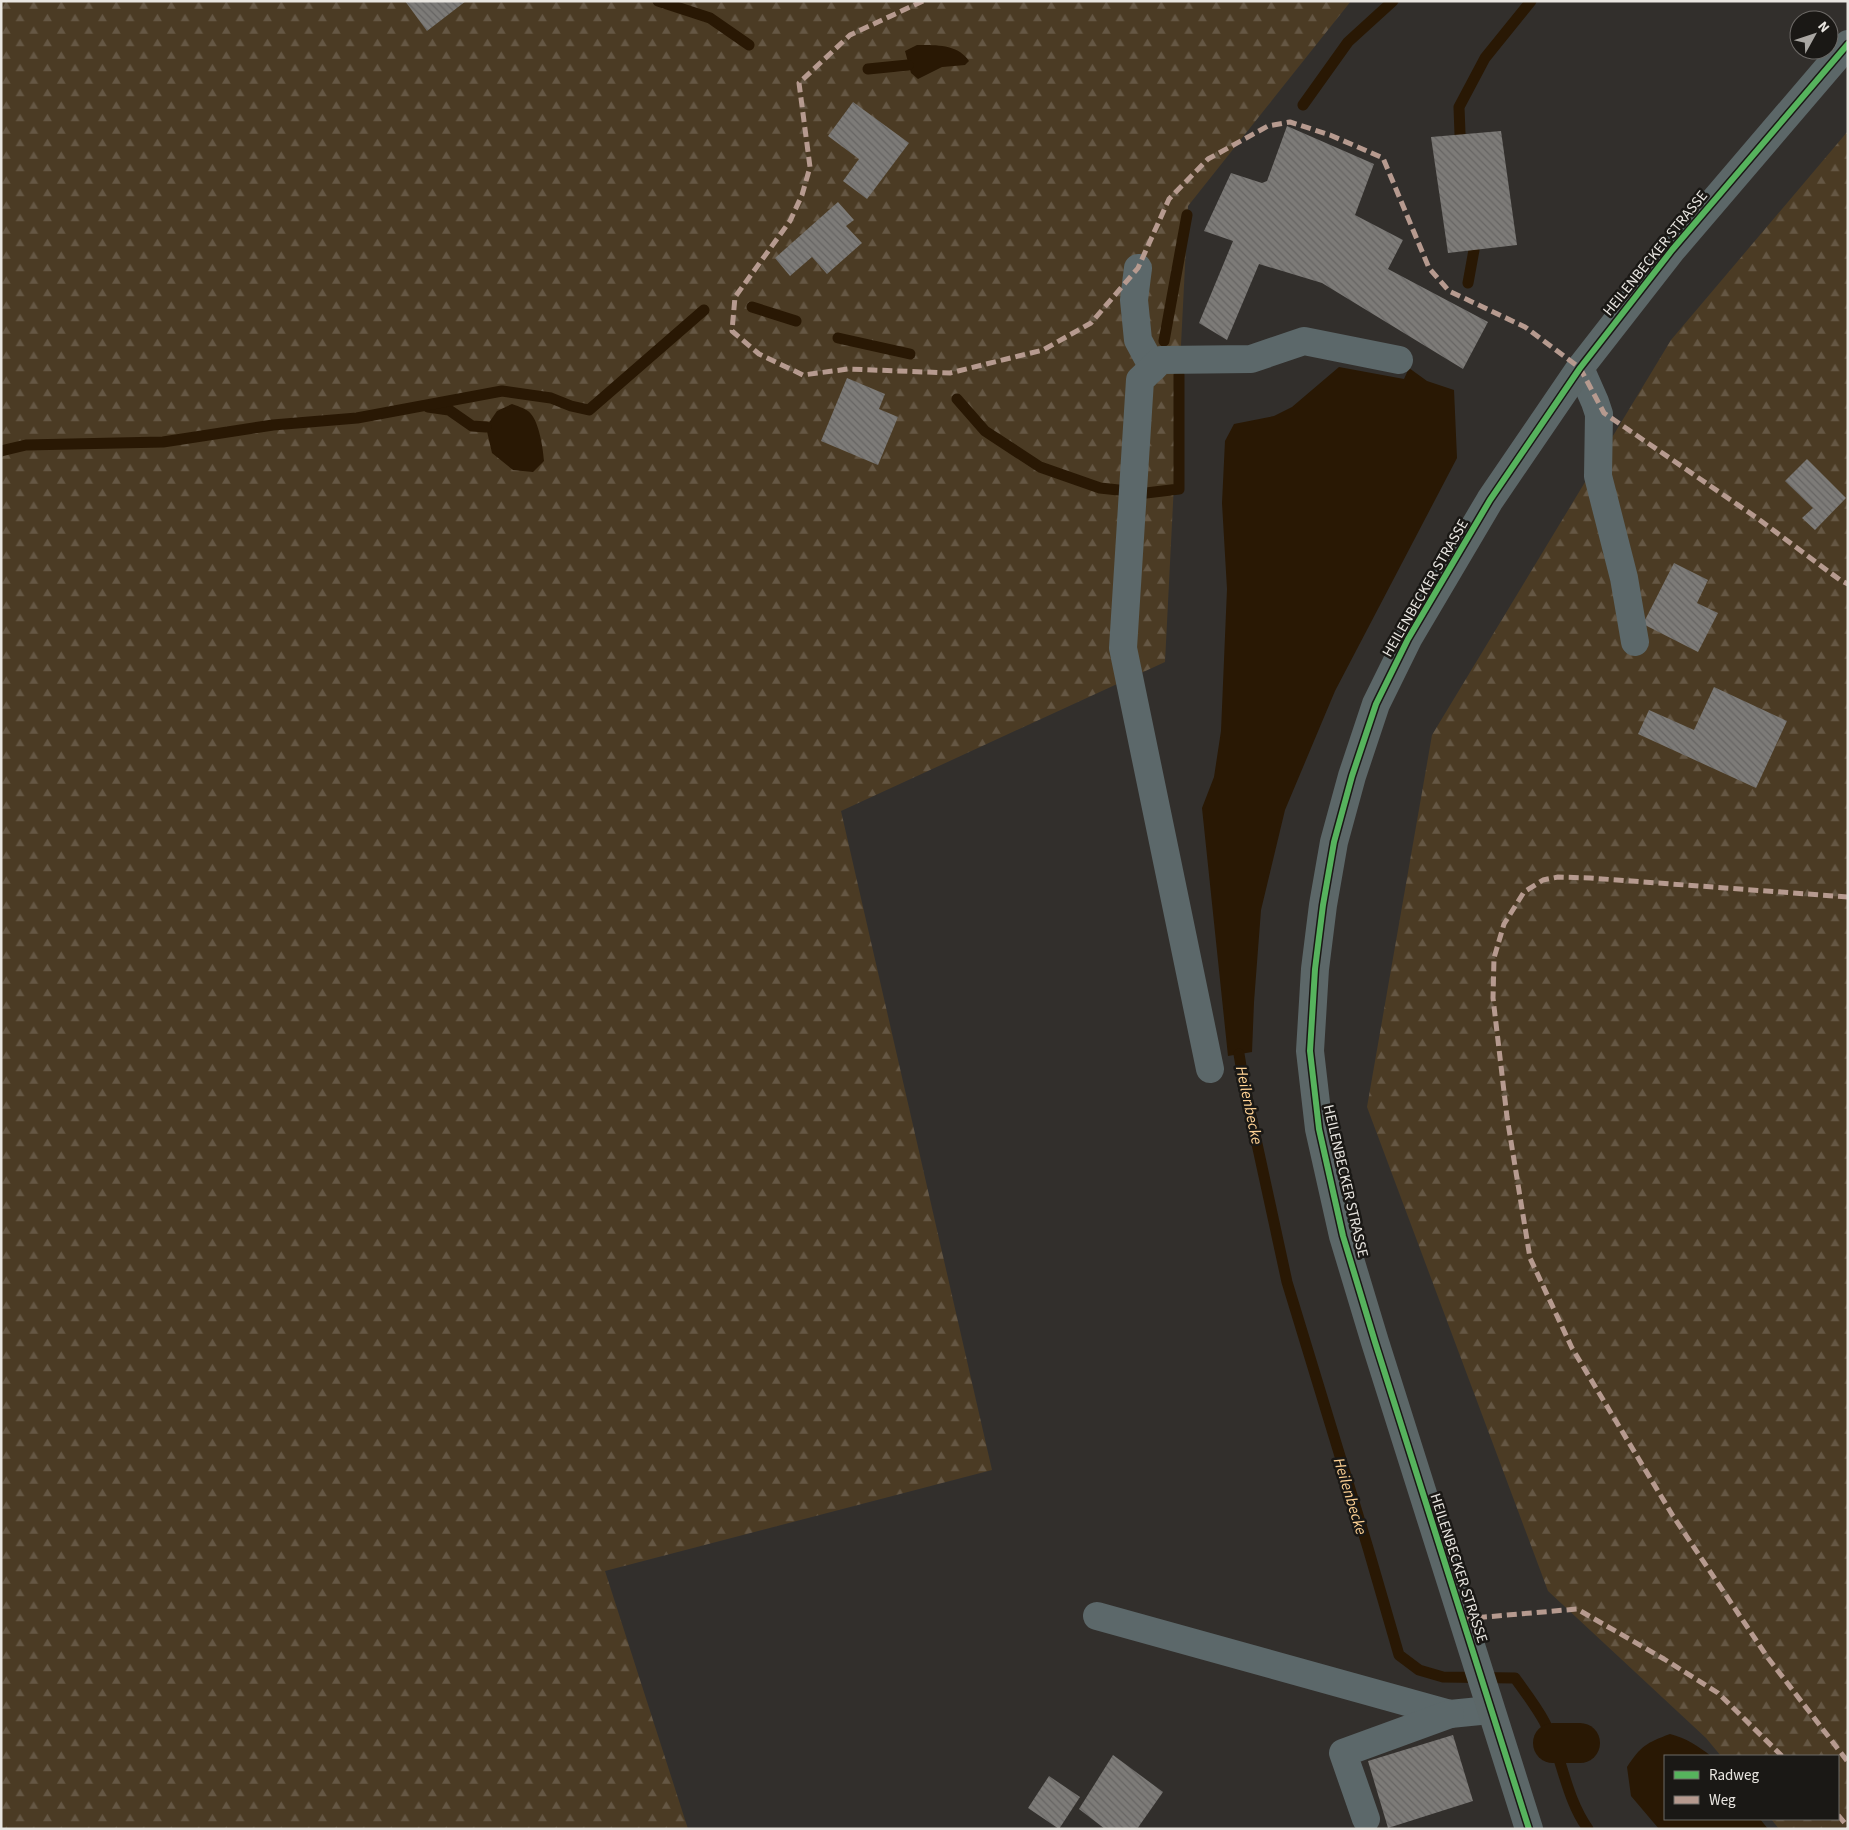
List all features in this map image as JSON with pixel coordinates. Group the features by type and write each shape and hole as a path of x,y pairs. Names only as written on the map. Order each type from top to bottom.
{"main road":[{"name":"HEILENBECKER STRASSE","path":"1529,1829 1343,1236 1319,1129 1310,1051 1315,969 1334,842 1352,776 1376,704 1408,639 1490,500 1580,368 1672,250 1848,44"}],"lane":[{"path":"1138,268 1134,300 1138,340 1153,368"},
{"path":"1210,1069 1122,648 1140,380 1161,360 1251,359 1304,341 1399,360"},
{"path":"1580,368 1596,402 1598,414 1598,476 1624,578 1635,642"},
{"path":"1097,1616 1450,1714"},
{"path":"1366,1819 1343,1753 1450,1714 1490,1706"}],"green space":[{"path":"1,1 1351,1 1188,206 1165,662 841,811 992,1470 605,1571 688,1829 1,1829"},
{"path":"1848,131 1848,1829 1779,1829 1772,1820 1839,1820 1839,1755 1720,1755 1706,1738 1548,1591 1367,1107 1432,735 1671,340"}],"shaded area":[{"path":"917,45 952,48 959,51 969,61 965,65 942,67 918,79 911,73 905,51"},
{"path":"1339,367 1404,379 1409,368 1427,381 1454,390 1457,458 1335,691 1285,810 1261,910 1252,1052 1228,1056 1202,808 1214,777 1221,731 1227,589 1222,503 1225,441 1234,424 1274,416 1292,407"},
{"path":"512,404 528,411 538,427 544,461 533,472 513,470 492,453 486,427 497,411"},
{"path":"1670,1734 1692,1743 1710,1755 1664,1755 1664,1820 1761,1820 1768,1829 1659,1829 1631,1796 1627,1767 1636,1754 1655,1740"}],"building":[{"path":"405,1 466,1 427,31"},
{"path":"853,102 909,143 867,199 843,181 859,159 828,136"},
{"path":"1287,126 1374,164 1355,215 1403,240 1388,269 1488,322 1463,369 1322,283 1259,264 1227,340 1199,323 1233,241 1204,231 1231,173 1262,183 1267,181"},
{"path":"1501,131 1517,245 1448,253 1431,137"},
{"path":"838,202 854,220 846,226 862,243 827,274 812,257 790,276 775,258"},
{"path":"847,378 885,394 879,409 898,417 878,465 821,441"},
{"path":"1807,459 1846,498 1815,530 1802,518 1813,508 1785,481"},
{"path":"1674,563 1708,580 1697,603 1718,613 1698,652 1643,624"},
{"path":"1714,687 1787,721 1756,788 1638,734 1649,710 1694,730"},
{"path":"1453,1735 1473,1801 1388,1828 1368,1761"},
{"path":"1113,1755 1163,1792 1137,1829 1105,1829 1079,1809"},
{"path":"1049,1776 1080,1797 1059,1829 1028,1808"}],"waterway":[{"path":"658,1 710,18 749,45"},
{"path":"1303,105 1348,42 1393,1"},
{"name":"Heilenbecke","path":"1460,134 1459,107 1485,58 1531,1"},
{"path":"868,69 908,65"},
{"path":"1164,341 1187,215"},
{"name":"Heilenbecke","path":"1468,283 1474,250"},
{"path":"752,307 796,321"},
{"path":"1,451 26,445 163,442 273,425 357,418 502,391 551,398 571,406 589,410 704,310"},
{"path":"838,338 910,354"},
{"path":"957,399 985,431 1040,467 1100,488 1146,493 1179,489 1179,375"},
{"path":"428,407 449,410 472,426 486,427"},
{"name":"Heilenbecke","path":"1239,1054 1287,1282 1399,1655 1419,1670 1443,1677 1515,1678 1544,1721 1574,1803 1588,1829"},
{"path":"1553,1743 1580,1743"}],"marked path":[{"path":"923,1 850,35 799,83 810,167 802,195 790,221 735,297 732,331 759,354 803,375 848,369 950,373 1043,350 1091,323 1138,268 1169,199 1208,159 1268,126 1290,122 1330,135 1383,158 1429,268 1449,291 1525,327 1580,368 1604,413 1757,518 1848,584"},
{"path":"1848,897 1590,878 1558,877 1543,880 1524,892 1504,924 1494,958 1493,998 1507,1117 1530,1258 1572,1348 1673,1516 1768,1658 1848,1762"},
{"path":"1462,1619 1577,1609 1664,1659 1718,1693 1781,1755"},
{"path":"1839,1816 1848,1827"}],"cycle path":[{"path":"1529,1829 1343,1236 1319,1129 1310,1051 1315,969 1323,905 1334,842 1352,776 1376,704 1408,639 1490,500 1580,368 1672,250 1848,44"}]}
